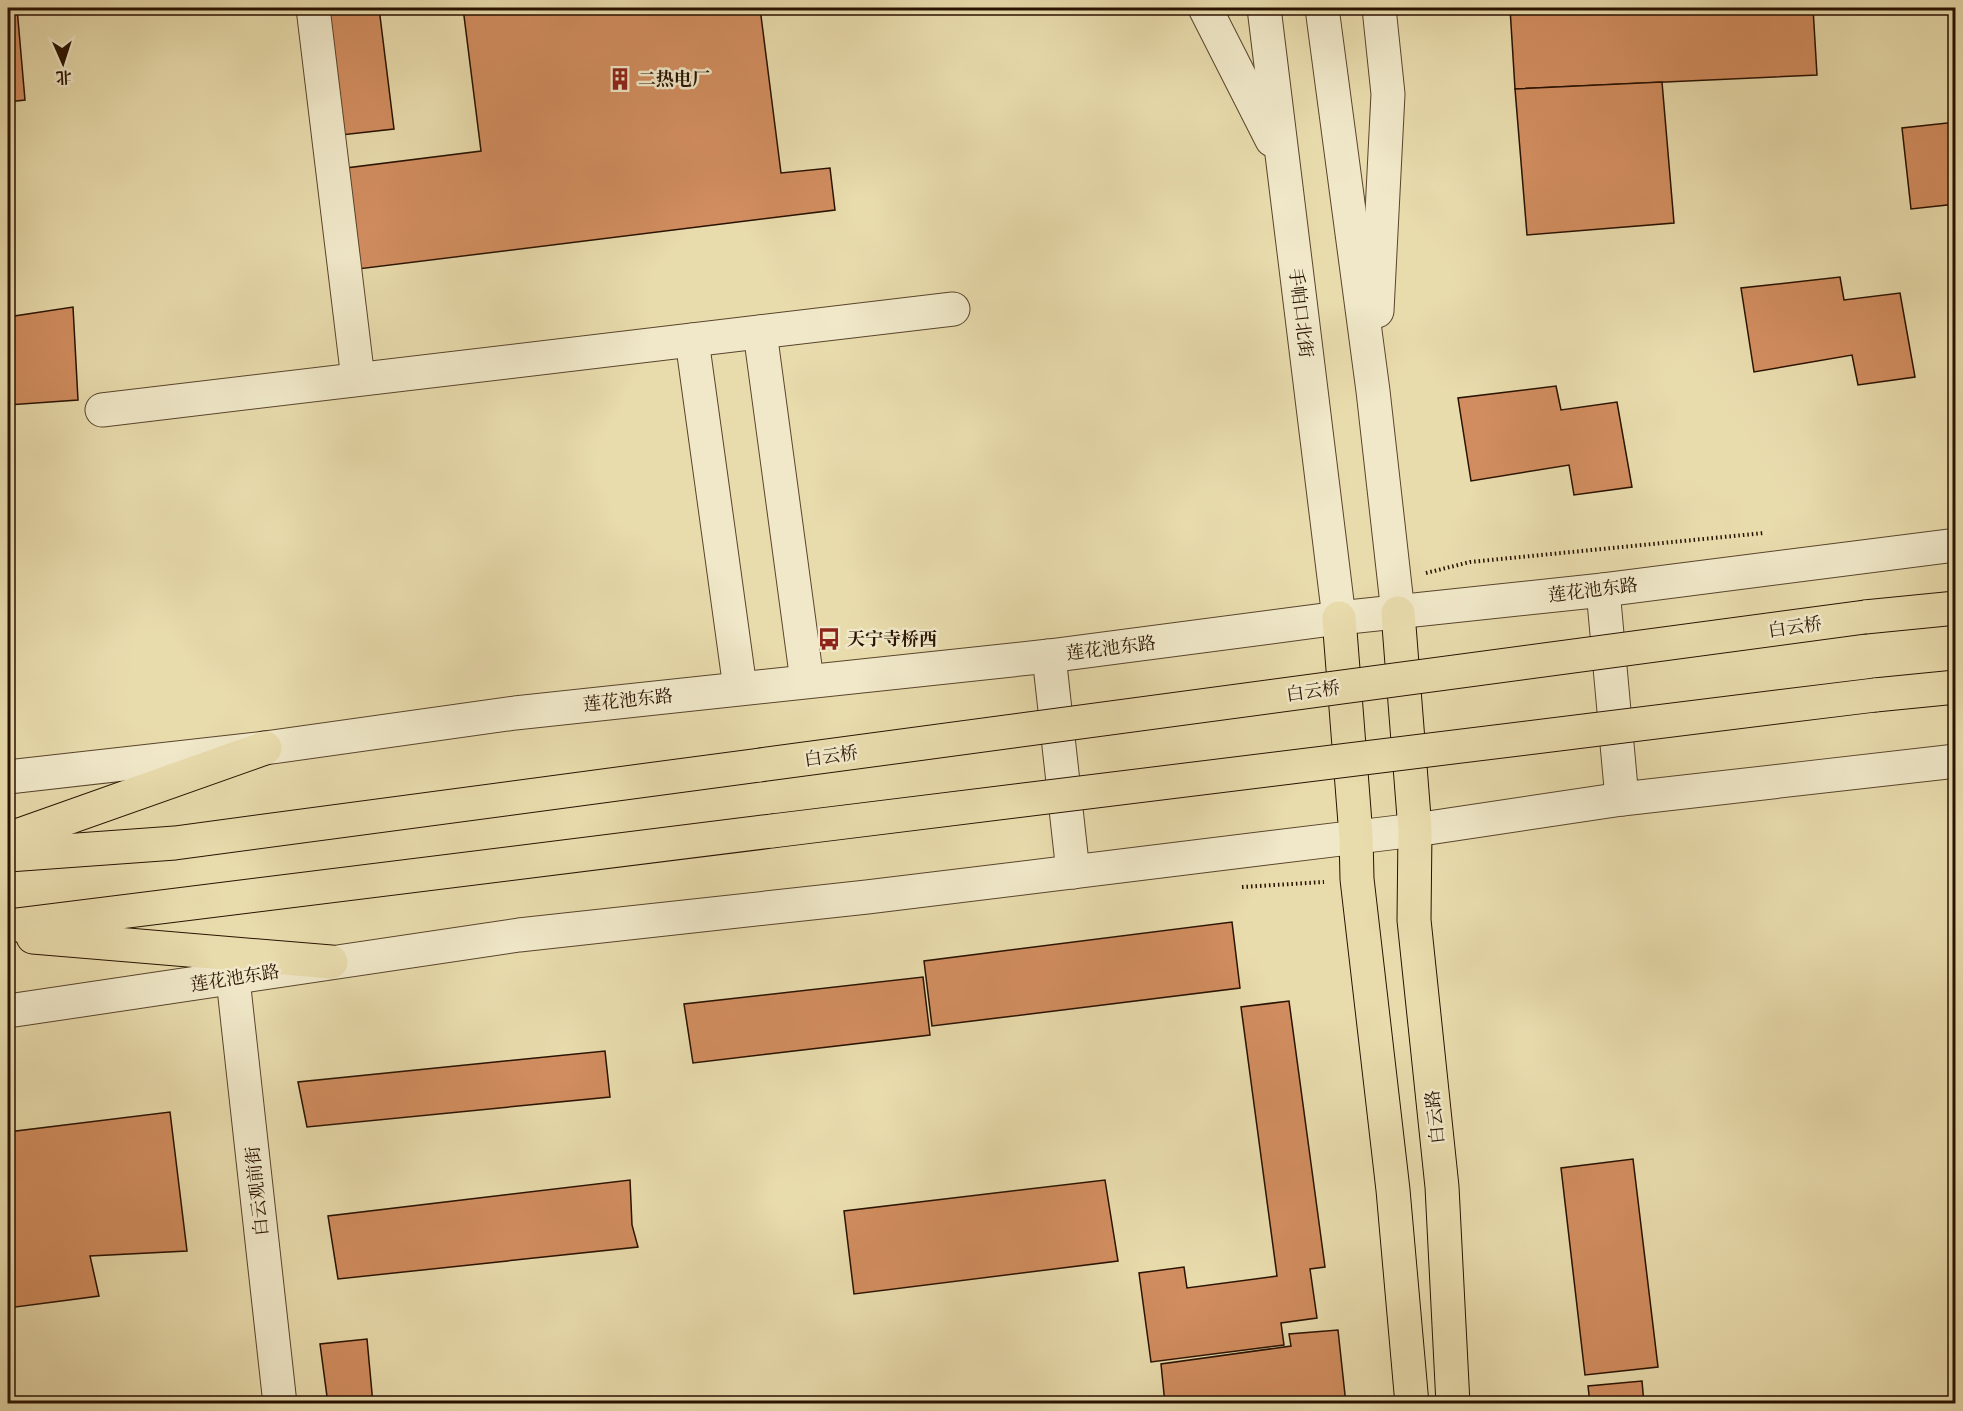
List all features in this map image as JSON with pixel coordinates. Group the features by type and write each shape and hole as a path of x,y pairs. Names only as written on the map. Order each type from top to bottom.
{"main road":[{"name":"白云桥","path":"8,855 175,843 1865,617 1956,608"},
{"name":"白云路","path":"1398,613 1415,830 1414,920 1442,1186 1453,1404"},
{"path":"1339,618 1356,836 1357,879 1393,1190 1412,1404"},
{"path":"8,926 1875,695 1956,687"},
{"path":"8,838 266,748"},
{"path":"8,935 331,962"}],"street":[{"path":"313,8 358,379"},
{"path":"1205,8 1281,159"},
{"name":"手帕口北街","path":"1264,8 1339,618"},
{"path":"1322,8 1373,391 1398,613"},
{"path":"1373,391 1389,94 1379,8"},
{"path":"102,410 953,309"},
{"path":"760,332 807,681"},
{"path":"692,340 740,688"},
{"name":"莲花池东路","path":"8,777 266,748 515,713 1049,656 1339,618 1603,590 1956,545"},
{"path":"1603,590 1622,799"},
{"path":"1049,656 1073,872"},
{"path":"1415,830 1622,799 1956,761"},
{"name":"莲花池东路","path":"8,1011 233,980 331,962 611,924 1073,872 1415,830"},
{"name":"白云观前街","path":"233,980 280,1404"}],"building":[{"path":"8,8 17,8 25,100 8,102"},
{"path":"325,8 379,8 394,129 341,135"},
{"name":"二热电厂","path":"463,8 760,8 781,173 830,168 835,210 358,269 346,168 481,151"},
{"path":"1510,8 1813,8 1817,75 1515,89"},
{"path":"1662,82 1674,223 1527,235 1515,89"},
{"path":"1956,122 1956,204 1911,209 1902,128"},
{"path":"1840,277 1844,300 1900,293 1915,377 1858,385 1852,355 1754,372 1741,288"},
{"path":"73,307 78,400 8,405 8,317"},
{"path":"1556,386 1561,410 1617,402 1632,487 1574,495 1569,465 1471,481 1458,398"},
{"path":"1232,922 1240,988 932,1026 924,961"},
{"path":"923,977 930,1035 693,1063 684,1004"},
{"path":"1289,1001 1325,1267 1310,1269 1317,1318 1281,1323 1284,1345 1151,1362 1139,1273 1184,1267 1187,1288 1277,1276 1241,1007"},
{"path":"605,1051 610,1097 307,1127 298,1082"},
{"path":"170,1112 187,1251 90,1256 99,1296 8,1308 8,1132"},
{"path":"1633,1159 1658,1367 1585,1375 1561,1168"},
{"path":"630,1180 632,1225 638,1247 338,1279 328,1216"},
{"path":"1105,1180 1118,1261 854,1294 844,1211"},
{"path":"1338,1330 1346,1404 1165,1404 1161,1364 1291,1346 1289,1334"},
{"path":"367,1339 373,1404 328,1404 320,1344"},
{"path":"1642,1381 1644,1404 1590,1404 1588,1386"}],"place":[{"name":"二热电厂","path":"620,79"},
{"name":"天宁寺桥西","path":"829,639"}]}
